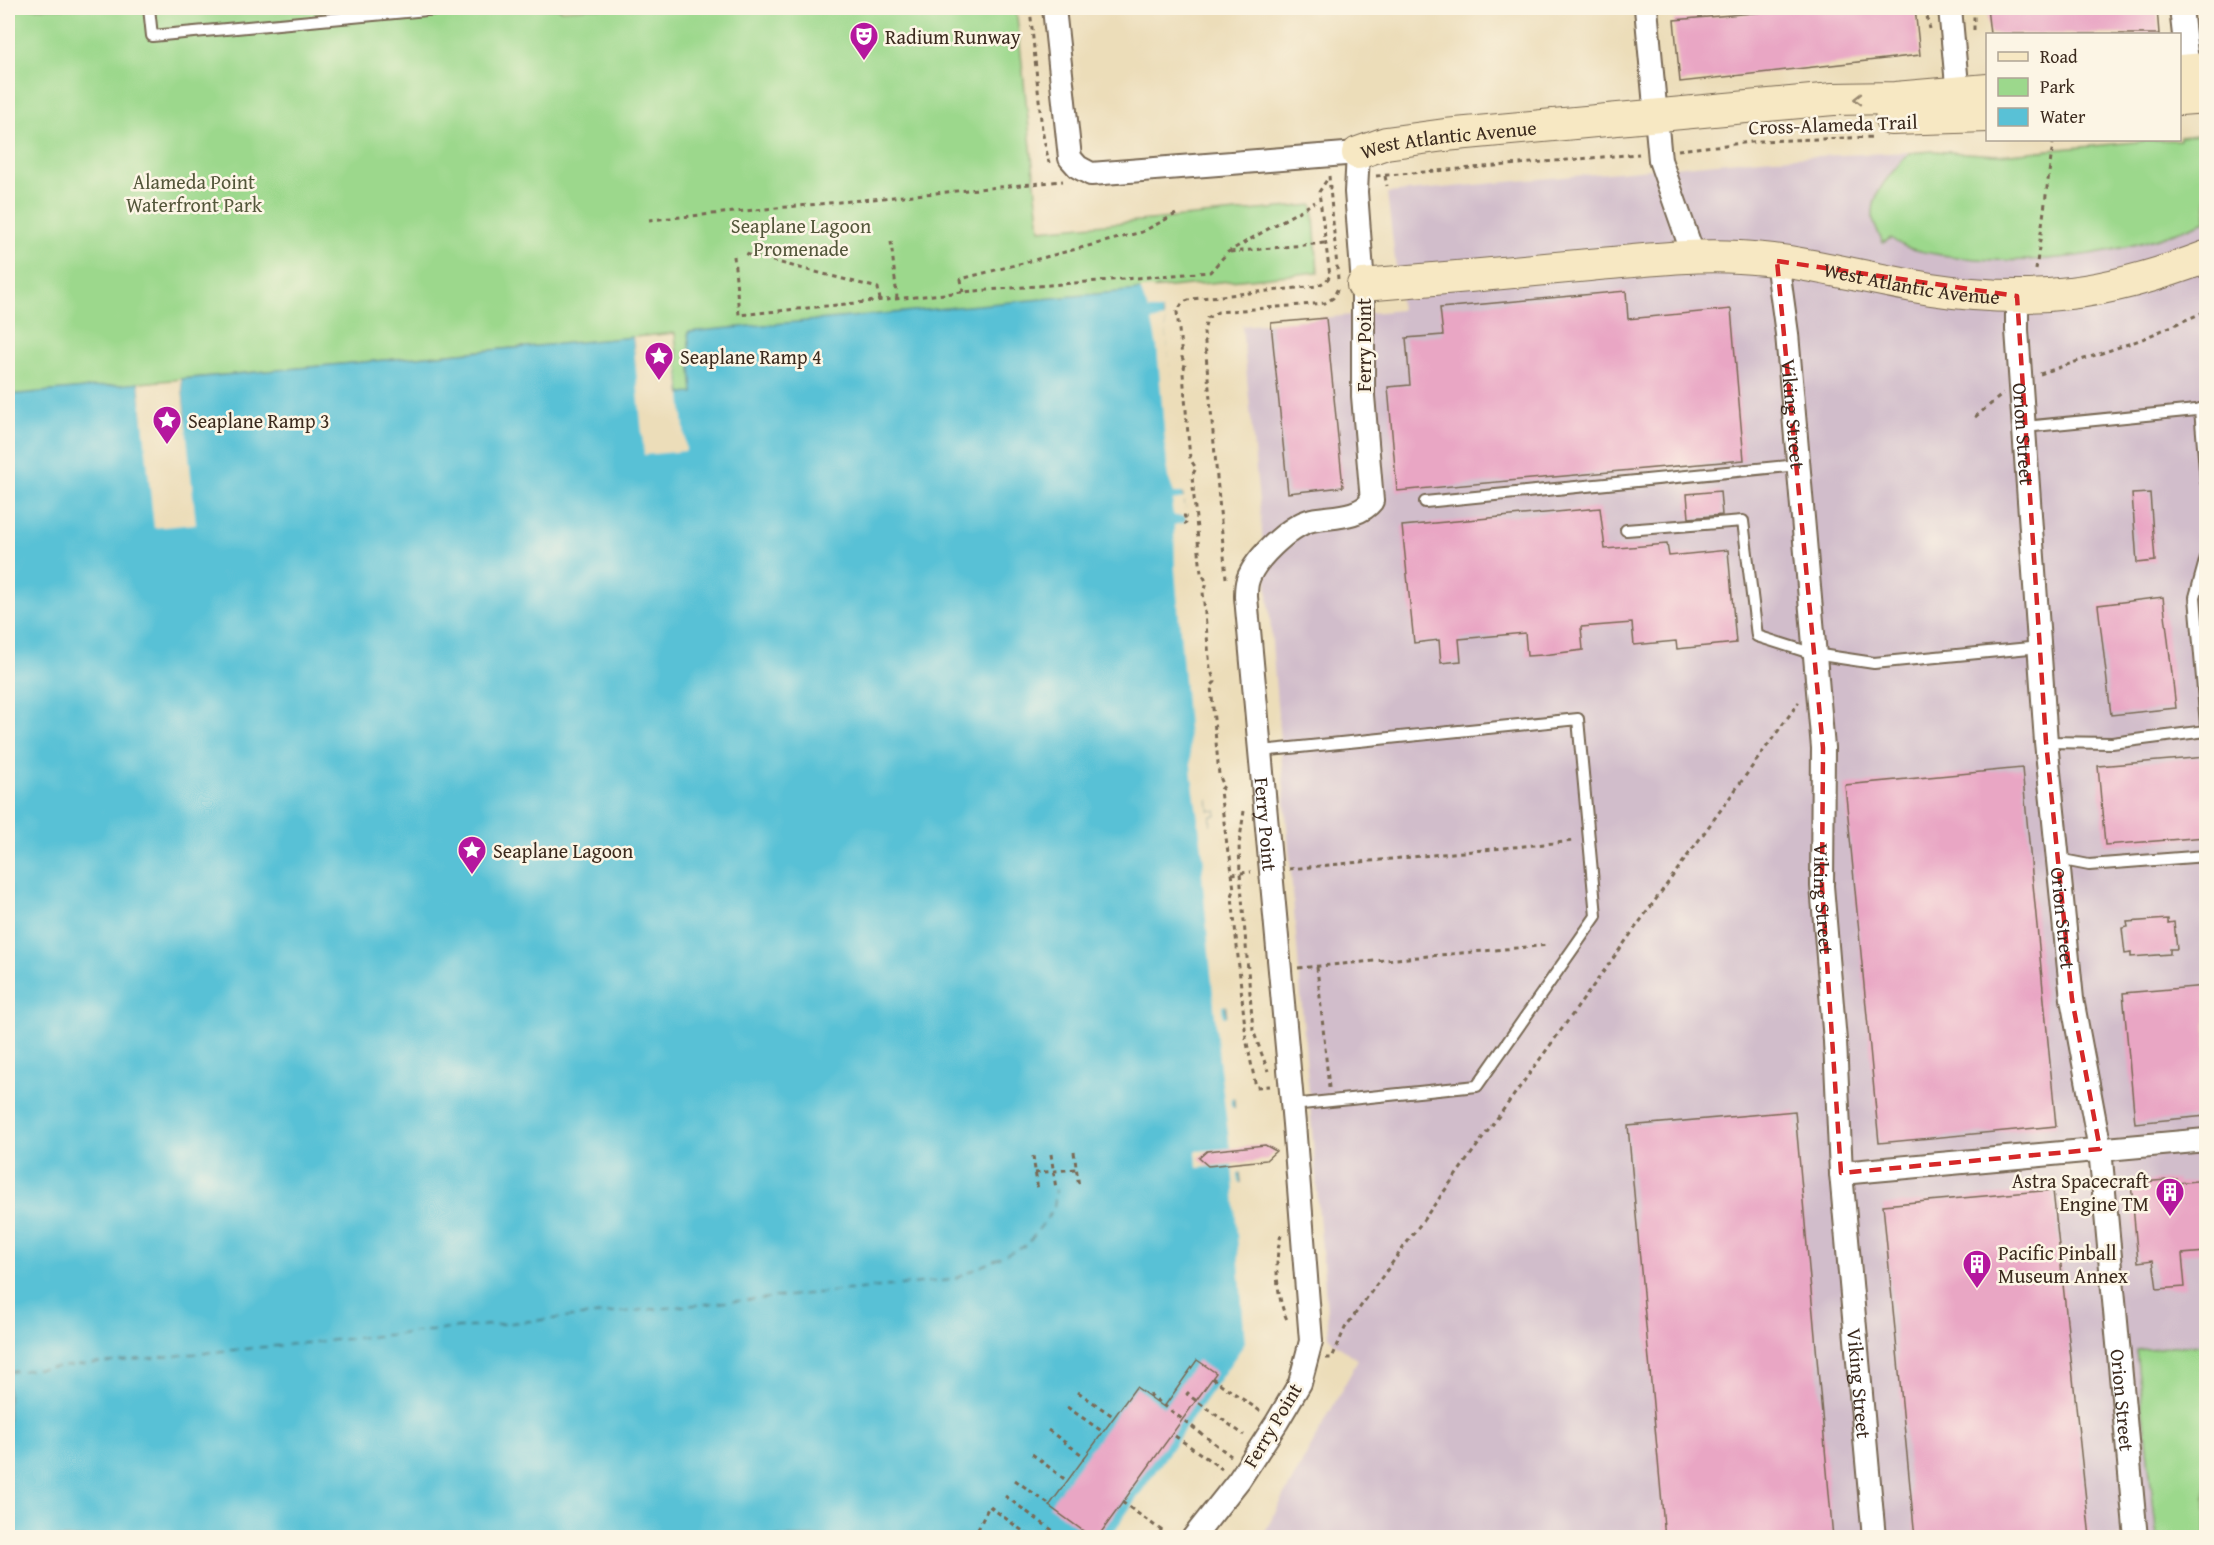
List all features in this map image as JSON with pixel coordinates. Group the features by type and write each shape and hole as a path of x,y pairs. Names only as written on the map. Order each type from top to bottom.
{"street":[{"path":"1054,8 1070,158 1078,167 1091,174 1358,153"},
{"path":"1646,8 1658,138 1663,168 1694,257"},
{"path":"1950,8 1973,104"},
{"path":"2181,8 2188,77 2206,97"},
{"name":"West Atlantic Avenue","path":"1358,153 1386,157 1419,157 1658,138 1770,123 1973,104"},
{"name":"Ferry Point","path":"1193,1538 1243,1474 1277,1422 1300,1383 1311,1341 1246,597 1247,582 1253,570 1272,546 1290,531 1309,520 1352,514 1367,509 1372,501 1363,396 1363,285 1356,192 1358,153"},
{"name":"West Atlantic Avenue","path":"1363,285 1694,257 1738,256 1930,288 2000,296 2027,296 2074,294 2112,288 2150,278 2206,257"},
{"name":"Viking Street","path":"1777,261 1787,334 1823,748 1822,886 1835,1041 1841,1173 1874,1538"},
{"name":"Orion Street","path":"2027,296 2017,330 2046,742 2072,999 2100,1149 2136,1538"},
{"path":"1841,1173 2206,1140"}],"lane":[{"path":"149,8 152,36 448,8"},
{"path":"2024,427 2203,409 2206,482"},
{"path":"1425,502 1798,465"},
{"path":"1626,530 1743,521 1757,636 1814,654 1874,663 2040,647"},
{"path":"2206,556 2195,597 2206,725"},
{"path":"1261,751 1578,719 1596,916 1477,1086 1292,1105"},
{"path":"2046,742 2112,743 2206,731"},
{"path":"2058,860 2089,865 2206,856"}],"path":[{"path":"1030,8 1044,137"},
{"path":"1712,8 1713,16"},
{"name":"Cross-Alameda Trail","path":"1387,186 1385,176 1658,138 1761,141 1885,137"},
{"path":"2027,296 2036,268 2052,143"},
{"path":"649,220 1063,181"},
{"path":"734,256 739,315 897,298 1210,272 1228,252 1315,202"},
{"path":"963,292 961,279 1142,232 1176,214"},
{"path":"891,241 897,298"},
{"path":"1228,252 1326,243"},
{"path":"746,254 878,288 880,300"},
{"path":"1975,417 2020,383 2053,369 2140,340 2206,311"},
{"path":"1183,516 1185,516 1186,523 1184,523"},
{"path":"1332,1358 1345,1328 1816,678"},
{"path":"1287,869 1589,840"},
{"path":"1232,874 1260,871"},
{"path":"1296,969 1549,945"},
{"path":"1317,967 1330,1101"},
{"path":"1074,1152 1079,1187"},
{"path":"1051,1154 1056,1189"},
{"path":"1033,1156 1038,1191"},
{"path":"1035,1173 1076,1169"},
{"path":"1212,1378 1277,1422"},
{"path":"1078,1392 1114,1417"},
{"path":"1188,1392 1187,1394 1260,1447"},
{"path":"1149,1394 1185,1419 1183,1422 1202,1436 1243,1474"},
{"path":"1067,1407 1103,1432"},
{"path":"1048,1431 1085,1457"},
{"path":"1175,1436 1192,1449 1243,1474"},
{"path":"1032,1454 1068,1481"},
{"path":"1016,1480 1050,1505"},
{"path":"1005,1496 1063,1538"},
{"path":"1122,1502 1172,1538"},
{"path":"974,1538 989,1506 1032,1538"}],"highlighted area":[{"path":"1777,261 2017,296 2046,742 2072,999 2100,1149 1841,1173 1822,886 1823,748"}],"shaded area":[{"path":"2206,134 2206,1537 1262,1537 1358,1360 1334,1343 1329,1336 1268,594 1242,326 1401,310 1387,193 1772,158 1933,151 1998,155 2145,141 2181,141 2181,137"}],"green space":[{"name":"Alameda Point Waterfront Park","path":"8,8 560,8 560,10 590,8 1016,8 1040,230 1313,205 1318,272 1141,290 682,408 675,333 634,337 640,415 523,347 140,383 148,467 22,394 8,395"},
{"path":"2206,134 2206,221 2142,243 2076,256 2043,259 1975,259 1915,250 1891,238 1883,243 1874,224 1873,208 1880,190 1890,174 1909,153 1933,151 1998,155 2145,141 2181,141 2181,137"},
{"path":"2206,1344 2206,1537 2157,1537 2136,1350"}],"water":[{"path":"1149,289 1162,310 1164,318 1186,523 1184,523 1209,811 1216,811 1216,815 1210,816 1210,825 1255,1346 1118,1537 8,1538 8,395 139,383 144,424 185,420 181,379 633,337 637,370 678,365 681,394 693,393 688,332"}],"pier":[{"path":"1153,288 1162,302 1167,318 1165,321 1183,489 1187,499 1184,502 1189,522 1187,526 1211,799 1208,799 1209,811 1216,811 1216,815 1210,816 1210,825 1213,825 1229,1005 1222,1006 1223,1017 1230,1016 1237,1097 1231,1098 1232,1108 1238,1108 1244,1172 1238,1173 1239,1183 1245,1183 1258,1346 1237,1380 1122,1538 1110,1537 1245,1343 1232,1165 1197,1168 1196,1151 1230,1148 1219,1060 1202,874 1204,862 1192,776 1175,569 1174,525 1186,522 1185,516 1173,514 1172,507 1173,500 1184,498 1183,493 1174,493 1168,477 1157,346 1152,321 1164,318 1162,310 1148,310 1140,289"},
{"name":"Seaplane Ramp 4","path":"636,336 639,366 678,362 686,451 644,455 633,337"},
{"name":"Seaplane Ramp 3","path":"178,379 181,379 196,524 154,528 139,383 142,383 146,421 182,418"}],"building":[{"path":"1808,8 1915,8 1920,55 1680,82 1674,20"},
{"path":"1987,8 2157,8 2159,33 1990,33"},
{"path":"1626,291 1628,319 1731,309 1744,460 1397,491 1388,387 1410,385 1406,338 1443,335 1440,308"},
{"path":"1326,318 1343,487 1288,493 1271,323"},
{"path":"1720,491 1722,515 1689,518 1687,494"},
{"path":"2150,493 2155,561 2137,563 2132,494"},
{"path":"1600,508 1605,549 1667,544 1669,556 1728,550 1736,643 1677,649 1676,641 1634,645 1632,623 1581,627 1583,650 1543,655 1527,656 1525,633 1459,639 1461,661 1441,663 1439,640 1414,643 1402,526"},
{"path":"2163,597 2176,708 2111,715 2098,605"},
{"path":"2206,757 2206,837 2105,845 2098,766"},
{"path":"2022,768 2056,1126 1879,1143 1845,785"},
{"path":"2168,919 2168,923 2174,922 2177,949 2170,949 2170,954 2131,957 2131,953 2125,954 2122,928 2128,927 2127,922"},
{"path":"2206,986 2206,1116 2135,1123 2123,993"},
{"path":"1795,1111 1833,1538 1665,1538 1628,1126"},
{"path":"1265,1145 1276,1151 1266,1160 1208,1166 1199,1158 1207,1151"},
{"name":"Astra Spacecraft Engine TM","path":"2177,1179 2177,1183 2206,1180 2206,1252 2182,1254 2185,1287 2157,1289 2153,1260 2138,1262 2131,1183"},
{"path":"2053,1190 2090,1538 1915,1538 1883,1205"},
{"path":"1197,1360 1216,1373 1097,1538 1093,1538 1049,1506 1136,1387 1164,1407"}],"ferry route":[{"path":"8,1372 952,1280 1027,1245 1054,1209 1056,1189"}],"place":[{"name":"Radium Runway","path":"864,62"},
{"name":"Seaplane Ramp 4","path":"659,382"},
{"name":"Seaplane Ramp 3","path":"167,446"},
{"name":"Seaplane Lagoon","path":"472,876"},
{"name":"Astra Spacecraft Engine TM","path":"2170,1218"},
{"name":"Pacific Pinball Museum Annex","path":"1977,1290"}],"park label":[{"name":"Seaplane Lagoon Promenade","path":"801,236"}]}
